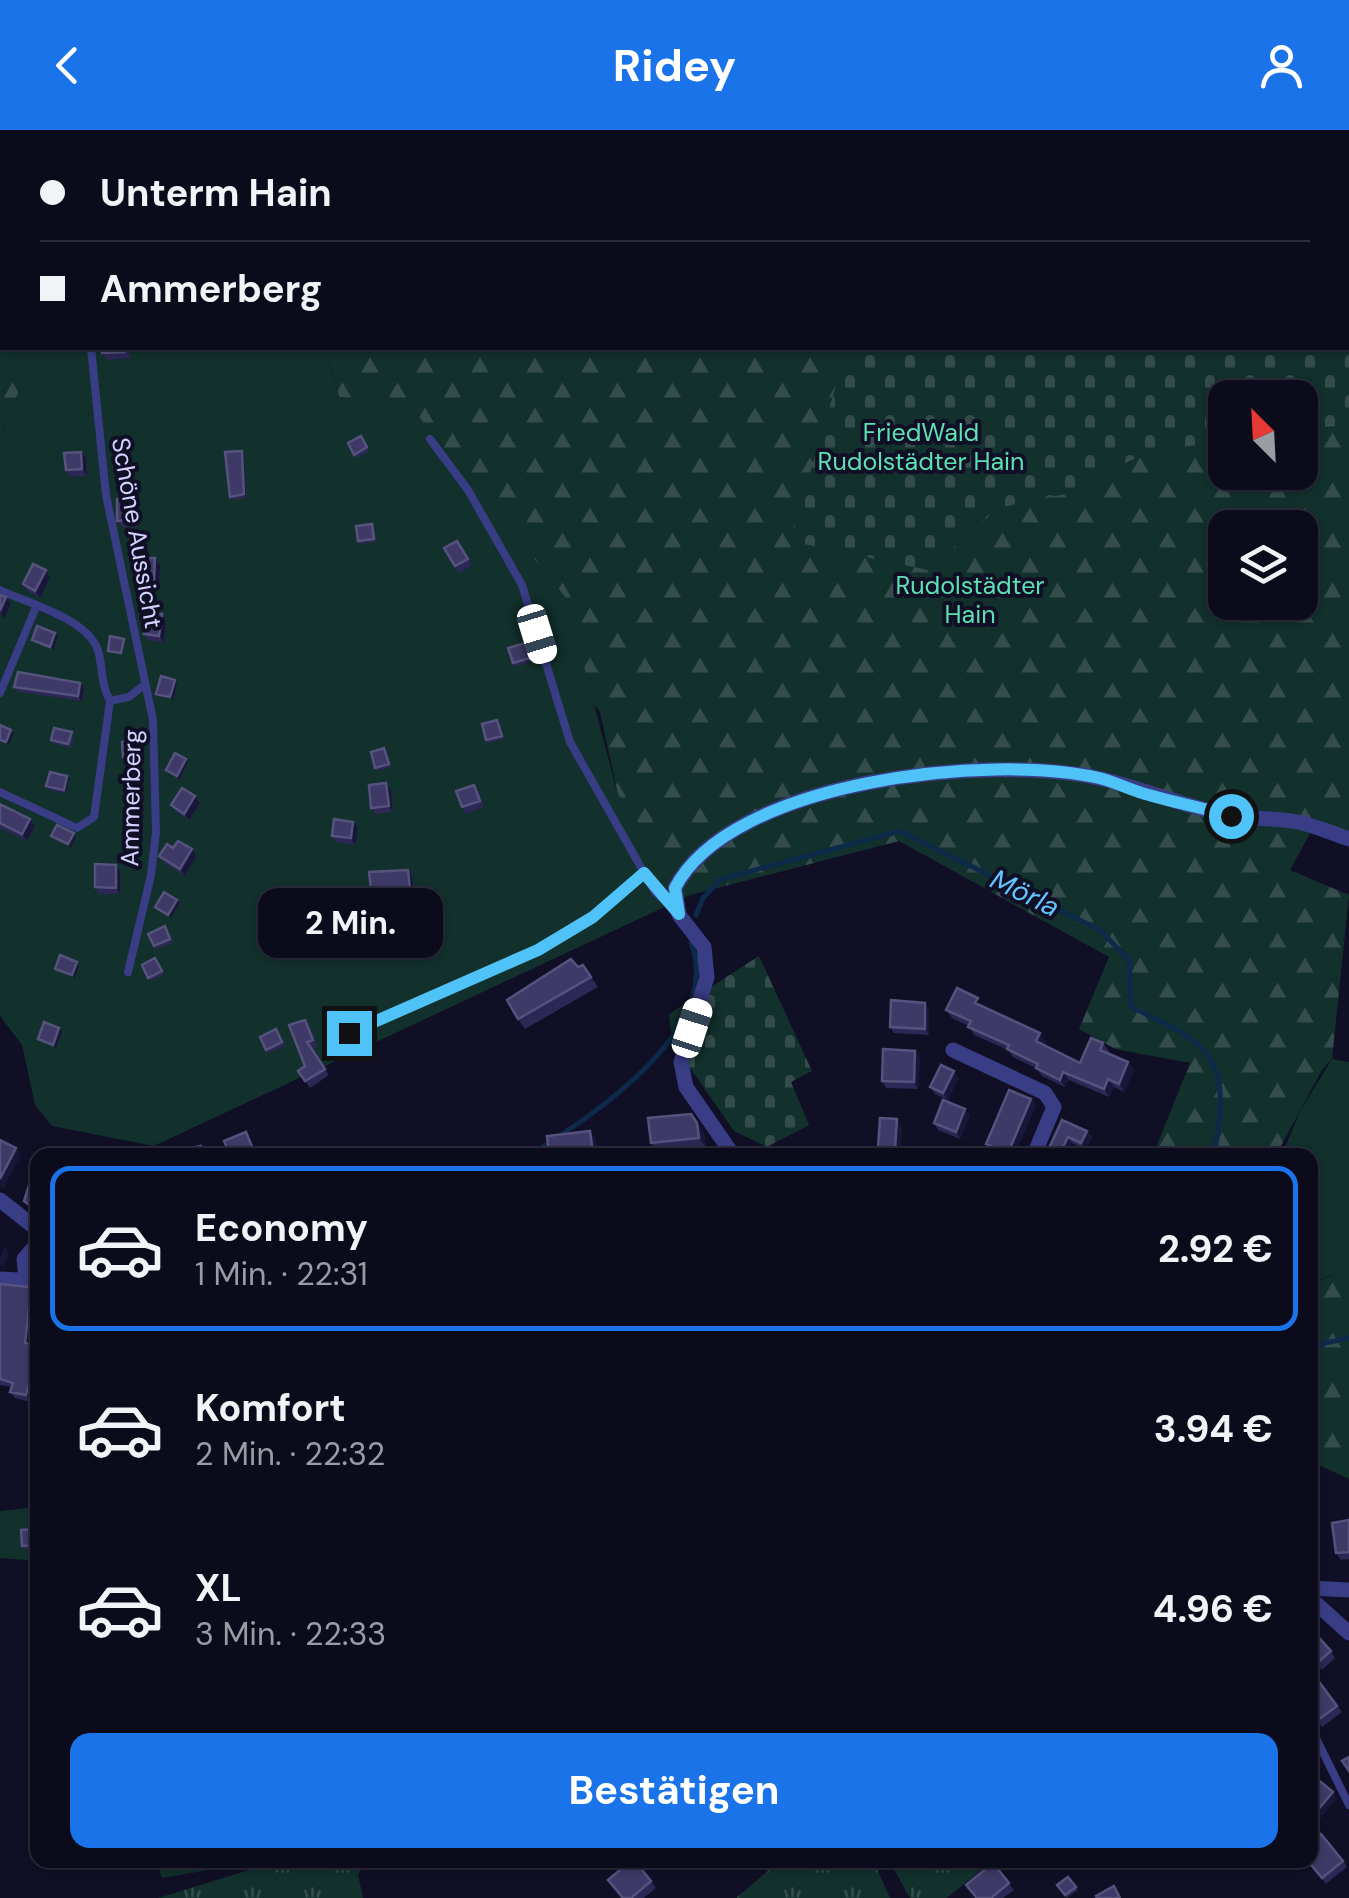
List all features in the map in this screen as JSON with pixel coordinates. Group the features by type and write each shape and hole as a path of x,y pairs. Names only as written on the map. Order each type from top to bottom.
{"street":[{"path":"727,1148 686,1087 681,1062 707,977 704,947 679,914 675,888 682,874 713,843 742,824 783,804 854,784 896,778 1034,772 1098,778 1231,816 1296,822 1349,839"},
{"path":"953,1050 1045,1093 1054,1107 1037,1148"},
{"path":"0,1200 30,1224"},
{"path":"30,1252 24,1259 30,1275"},
{"path":"0,1279 30,1280"},
{"path":"1318,1588 1349,1590"},
{"path":"1318,1605 1349,1632"}],"lane":[{"name":"Schöne Aussicht","path":"91,350 106,495 145,684"},
{"path":"430,440 468,490 522,585 570,742 644,873 679,914"},
{"path":"0,590 82,628 99,652 101,685 110,701 94,816 88,825 78,828 0,792"},
{"path":"0,692 36,607"},
{"path":"110,701 129,698 145,684"},
{"name":"Ammerberg","path":"128,972 152,874 156,832 152,720 145,684"},
{"path":"349,1033 538,950 593,917 644,873"},
{"path":"1318,1742 1349,1805"}],"green space":[{"name":"Rudolstädter Hain","path":"0,350 35,350 0,439"},
{"path":"35,350 326,350 339,397 406,401 566,598 618,795 690,895 154,1146 52,1126 35,1105 22,1045 0,1016 0,439"},
{"name":"Rudolstädter Hain","path":"326,350 1349,350 1349,834 1315,824 1290,870 1349,895 1332,1059 1322,1070 1280,1148 1156,1148 1190,1063 1115,1049 1079,1029 1109,957 899,841 690,895 618,795 600,712 339,397"},
{"name":"FriedWald Rudolstädter Hain","path":"846,350 1349,350 1349,425 1318,428 1318,380 1208,380 1208,444 1154,450 1099,475 1080,491 998,508 928,570 790,541"},
{"path":"759,956 812,1071 791,1082 809,1125 767,1147 734,1131 672,1042 669,1014"},
{"path":"1332,1059 1349,1062 1349,1268 1318,1281 1318,1148 1285,1148 1300,1111"},
{"path":"1349,1268 1349,1479 1318,1465 1318,1281"},
{"path":"30,1508 30,1560 0,1558 0,1511"},
{"path":"159,1868 220,1868 162,1878"},
{"path":"256,1868 362,1868 358,1875 363,1898 158,1898"},
{"path":"772,1868 877,1868 890,1898 736,1898"},
{"path":"893,1868 983,1868 947,1898 910,1898"}],"building":[{"path":"361,436 367,447 354,455 348,443"},
{"path":"242,451 244,494 230,497 225,452"},
{"path":"81,452 82,469 66,470 64,453"},
{"path":"117,499 135,500 135,520 117,521"},
{"path":"372,524 374,539 358,541 356,526"},
{"path":"457,541 468,559 455,566 444,548"},
{"path":"137,558 155,558 154,581 136,581"},
{"path":"33,564 46,570 35,591 23,584"},
{"path":"146,612 162,614 159,636 144,634"},
{"path":"37,626 55,633 50,647 32,640"},
{"path":"110,636 124,639 121,653 108,651"},
{"path":"525,643 530,658 513,663 508,648"},
{"path":"18,672 80,683 78,696 14,687"},
{"path":"161,676 175,680 170,697 156,694"},
{"path":"497,720 502,736 486,740 482,724"},
{"path":"0,725 11,730 6,742 0,740"},
{"path":"54,728 72,732 68,744 51,740"},
{"path":"135,741 136,756 123,757 122,742"},
{"path":"384,748 389,764 375,768 371,752"},
{"path":"175,753 186,759 177,776 166,770"},
{"path":"50,772 67,776 64,790 46,786"},
{"path":"386,783 389,806 371,808 369,785"},
{"path":"474,785 480,801 462,807 456,791"},
{"path":"182,788 195,796 184,814 171,805"},
{"path":"0,804 30,819 22,834 0,823"},
{"path":"334,819 353,822 351,838 332,836"},
{"path":"57,825 74,833 68,844 51,836"},
{"path":"178,841 192,849 180,869 159,856 167,844 173,848"},
{"path":"95,864 116,865 116,888 95,887"},
{"path":"408,870 410,890 372,898 369,872"},
{"path":"164,892 177,900 168,915 155,907"},
{"path":"306,907 332,924 322,939 296,923"},
{"path":"165,926 170,939 154,946 148,934"},
{"path":"270,933 282,942 273,955 260,946"},
{"path":"60,955 77,962 72,975 55,969"},
{"path":"155,958 162,971 148,978 142,965"},
{"path":"571,959 578,967 583,965 591,977 518,1019 507,1000"},
{"path":"957,988 978,998 975,1003 1040,1033 1036,1041 1080,1063 1091,1038 1103,1043 1100,1050 1128,1062 1119,1084 1108,1079 1104,1089 1063,1072 1060,1080 1036,1068 1038,1064 1007,1049 1009,1045 968,1027 971,1021 946,1010"},
{"path":"891,1000 925,1003 925,1029 890,1027"},
{"path":"305,1020 313,1040 307,1042 325,1069 305,1081 298,1071 305,1066 289,1025"},
{"path":"44,1022 59,1028 53,1045 38,1039"},
{"path":"276,1029 282,1042 266,1050 260,1037"},
{"path":"883,1049 915,1051 914,1082 882,1081"},
{"path":"941,1065 954,1071 943,1093 930,1087"},
{"path":"1009,1090 1031,1099 1010,1148 986,1144"},
{"path":"943,1100 965,1109 956,1132 934,1123"},
{"path":"691,1114 699,1138 651,1143 648,1118"},
{"path":"880,1118 897,1119 895,1148 878,1148"},
{"path":"1062,1120 1087,1131 1081,1143 1068,1137 1062,1148 1050,1146"},
{"path":"590,1131 592,1148 548,1148 547,1136"},
{"path":"246,1132 253,1148 227,1148 224,1141"},
{"path":"0,1140 16,1148 0,1179"},
{"path":"30,1182 30,1206 24,1201"},
{"path":"0,1284 30,1287 25,1343 30,1343 30,1380 26,1395 10,1392 13,1383 0,1379"},
{"path":"1349,1520 1349,1552 1336,1553 1332,1523"},
{"path":"30,1529 30,1546 22,1546 21,1530"},
{"path":"1318,1637 1331,1651 1318,1662"},
{"path":"1318,1680 1337,1706 1318,1720"},
{"path":"1318,1780 1333,1792 1318,1810"},
{"path":"1321,1834 1343,1861 1322,1878 1314,1868 1318,1868"},
{"path":"622,1868 640,1868 651,1881 631,1898 623,1898 608,1880"},
{"path":"987,1868 997,1868 1009,1883 991,1898 977,1898 966,1885"},
{"path":"1068,1877 1076,1887 1065,1895 1057,1885"},
{"path":"1114,1886 1120,1898 1097,1898 1096,1896"}],"waterway":[{"name":"Mörla","path":"696,915 703,898 721,879 900,831 1100,930 1129,960 1131,1007 1182,1033 1210,1059 1218,1076 1220,1097 1215,1148"},
{"name":"Mörla","path":"541,1148 617,1094 671,1038 689,1007 696,975 691,943"},
{"name":"Mörla","path":"1318,1348 1349,1338"}],"route":[{"path":"349,1033 538,950 593,917 644,873 655,892 679,914 675,888 682,874 713,843 783,804 854,784 924,775 1034,772 1098,778 1231,816"}]}
